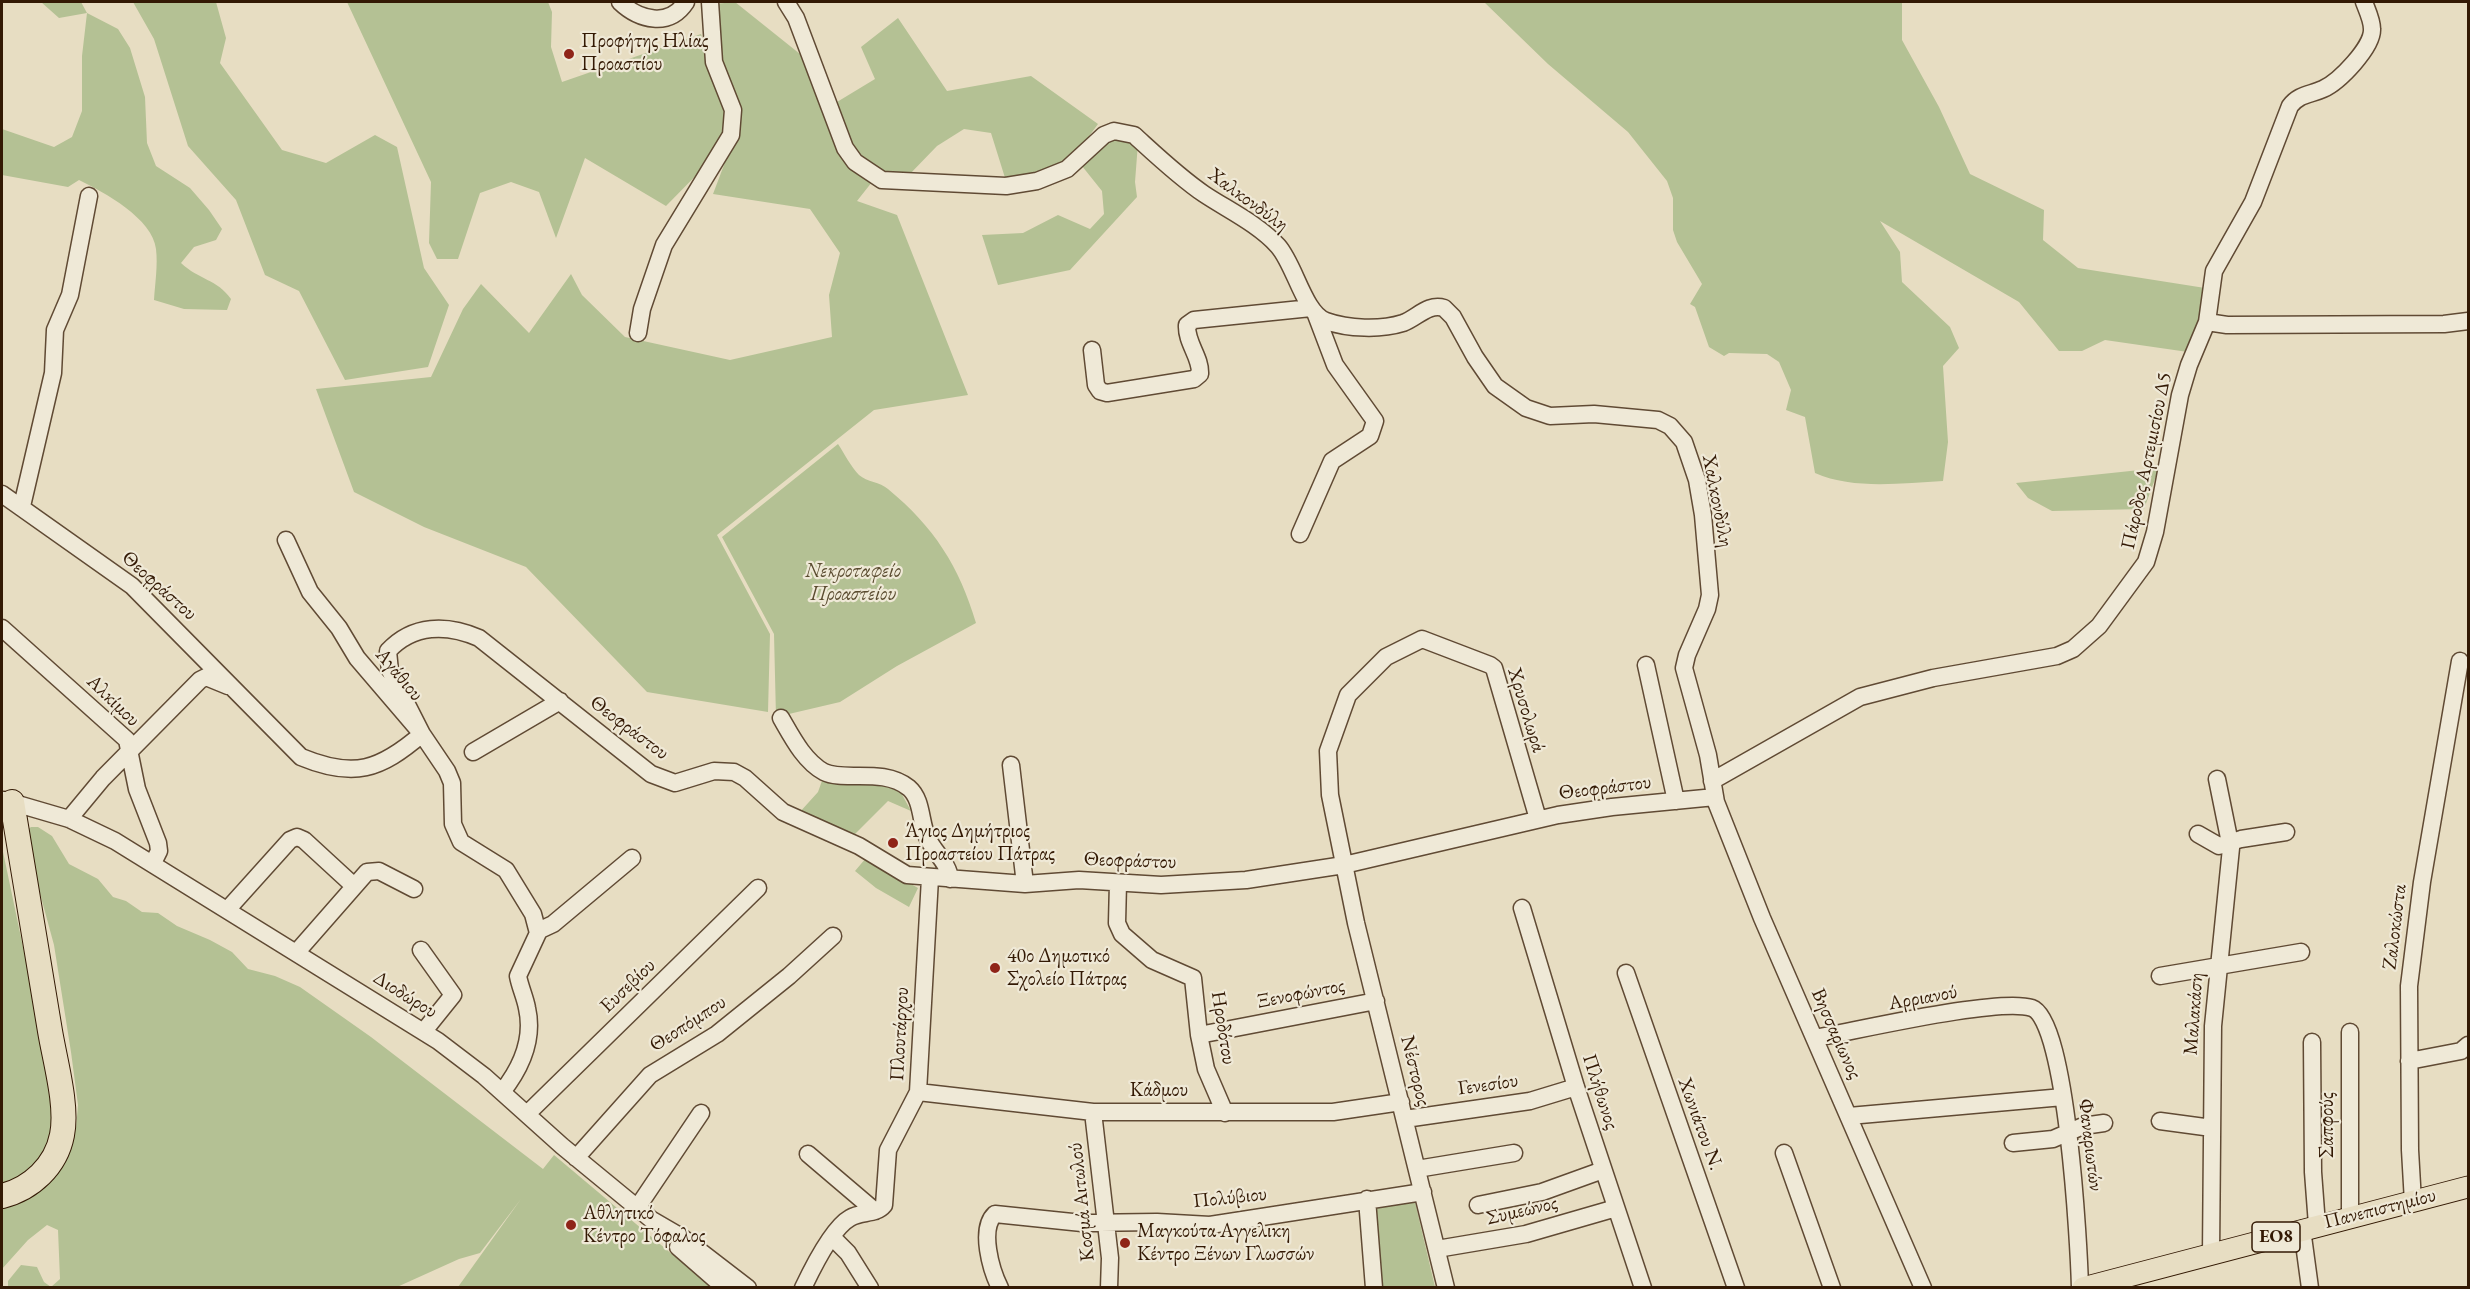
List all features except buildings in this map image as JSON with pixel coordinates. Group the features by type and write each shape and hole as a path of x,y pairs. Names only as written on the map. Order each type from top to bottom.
{"highway":[{"path":"2,1196 22,1190 42,1173 56,1153 63,1128 59,1081 7,801"}],"main road":[{"name":"Πανεπιστημίου","path":"2082,1287 2469,1187"}],"street":[{"path":"620,2 639,15 664,19 676,13 686,2"},
{"path":"638,333 642,309 664,245 731,135 733,110 714,62 710,2"},
{"name":"Χαλκονδύλη","path":"786,2 796,18 836,131 855,162 882,180 1022,185 1067,169 1104,135 1126,132 1134,135 1188,182 1276,245 1296,275 1313,312 1340,325 1374,327 1403,323 1430,309 1444,308 1454,317 1474,357 1495,386 1526,408 1550,416 1594,414 1648,419 1664,422 1675,430 1684,442 1691,461 1704,525 1709,599 1684,668 1706,745 1714,789"},
{"name":"Πάροδος Αρτεμισίου Δ5","path":"1714,789 1860,696 1933,678 2057,656 2067,653 2086,639 2146,562 2155,532 2180,395 2189,365 2207,322 2209,288 2216,265 2253,202 2290,106 2296,98 2323,89 2338,79 2369,43 2372,27 2364,2"},
{"path":"22,506 53,373 55,330 70,295 89,196"},
{"path":"1092,350 1096,385 1100,391 1107,393 1194,379 1200,374 1201,366 1187,334 1187,326 1194,320 1313,312 1335,365 1375,421 1370,436 1332,461 1300,534"},
{"path":"2207,322 2248,325 2444,324 2469,321"},
{"name":"Θεοφράστου","path":"2,494 132,586 302,757 328,768 351,770 378,764 398,754 422,734 390,671 388,651 399,640 424,629 440,628 463,631 479,638 560,701 620,753 658,778 675,783 714,771 734,772 792,818 859,846 908,875 1025,884 1080,880 1161,885 1246,880 1344,865 1538,819 1612,807 1676,801 1714,789"},
{"name":"Αγάθιου","path":"286,540 310,592 339,628 357,658 422,734 452,783 453,824 461,842 508,872 533,914 538,931"},
{"name":"Αλκίμου","path":"2,628 121,733 130,750 137,789 158,843 159,851 153,863"},
{"name":"Χρυσολωρά","path":"1344,865 1330,795 1328,751 1348,695 1386,657 1422,639 1470,656 1494,668 1538,819"},
{"name":"Ζαλοκώστα","path":"2413,1202 2408,1001 2418,906 2460,661"},
{"path":"1646,665 1676,801"},
{"path":"69,819 93,788 200,680 206,677 227,686 232,685"},
{"path":"473,752 560,701"},
{"path":"781,718 802,751 824,772 868,774 887,778 908,787 916,796 928,841 946,865 950,879"},
{"path":"1011,765 1025,884"},
{"name":"Μαλακάση","path":"2211,1255 2213,1037 2231,842 2217,779"},
{"name":"Βησσαρίωνος","path":"1714,789 1757,907 1923,1287"},
{"name":"Διοδώρου","path":"7,801 69,819 109,837 424,1031 502,1092 576,1158 652,1220 683,1238 748,1287"},
{"path":"2198,834 2219,846 2286,832"},
{"path":"227,910 290,840 297,837 304,840 354,886"},
{"path":"502,1092 521,1064 527,1044 528,1014 518,976 538,931 553,924 632,858"},
{"name":"Νέστορος","path":"1344,865 1446,1287"},
{"path":"296,953 367,872 373,870 414,889"},
{"name":"Πλουτάρχου","path":"875,1211 883,1207 885,1202 885,1165 890,1145 918,1092 930,878"},
{"name":"Ηροδότου","path":"1118,883 1117,923 1122,934 1152,960 1193,978 1199,1035 1206,1069 1224,1113"},
{"name":"Ευσεβίου","path":"527,1114 758,888"},
{"name":"Πλήθωνος","path":"1522,908 1576,1087 1643,1287"},
{"name":"Θεοπόμπου","path":"576,1158 650,1074 723,1029 794,972 833,936"},
{"path":"421,950 453,994 424,1031"},
{"path":"2160,976 2301,952"},
{"name":"Χωνιάτου Ν.","path":"1626,974 1736,1287"},
{"name":"Ξενοφώντος","path":"1199,1035 1376,1001"},
{"name":"Αρριανού","path":"1815,1038 1973,1010 2015,1007 2030,1008 2038,1012"},
{"name":"Φαναριωτών","path":"2038,1012 2047,1028 2069,1133 2082,1287"},
{"name":"Σαπφούς","path":"2350,1032 2350,1218"},
{"path":"2310,1287 2313,1173 2312,1042"},
{"path":"2409,1061 2461,1052 2469,1045"},
{"name":"Γενεσίου","path":"1403,1111 1530,1101 1576,1087"},
{"name":"Κάδμου","path":"918,1092 1093,1112 1403,1111"},
{"path":"1850,1116 2063,1097"},
{"name":"Κοσμά Αιτωλού","path":"1093,1112 1110,1258 1109,1287"},
{"path":"637,1208 701,1113"},
{"path":"2160,1121 2212,1128"},
{"path":"2013,1143 2053,1138 2083,1126 2104,1123"},
{"path":"1417,1169 1514,1153"},
{"path":"1784,1153 1832,1287"},
{"path":"808,1154 875,1211"},
{"path":"1478,1205 1542,1192 1603,1170"},
{"name":"Πολύβιου","path":"1000,1287 994,1270 987,1230 995,1214 1082,1224 1106,1221 1210,1225 1423,1192"},
{"path":"1367,1199 1374,1287"},
{"name":"Συμεώνος","path":"1437,1249 1526,1234 1616,1208"},
{"path":"803,1287 839,1226 849,1218 875,1211"},
{"path":"652,1220 675,1244 725,1287"},
{"path":"833,1238 848,1253 870,1287"}],"green space":[{"path":"41,2 81,2 87,13 59,18"},
{"path":"133,2 216,2 226,38 220,63 282,150 326,163 375,135 397,147 424,268 449,305 428,367 345,380 299,291 265,275 236,200 188,146 154,39"},
{"path":"347,2 548,2 552,12 551,47 562,82 701,34 726,103 722,149 666,206 585,158 556,238 539,192 511,182 480,193 458,259 437,259 429,243 431,182"},
{"path":"735,2 805,58 872,182 857,201 897,215 968,395 874,410 717,535 770,634 768,712 647,692 526,567 424,527 354,492 316,389 431,377 463,309 481,284 529,333 571,274 582,295 625,337 730,360 832,337 829,295 840,253 810,209 713,194 738,128 717,59 714,4"},
{"path":"1484,2 1902,2 1902,40 1939,107 1970,174 2044,210 2043,240 2078,268 2205,288 2199,327 2188,352 2105,340 2082,351 2059,351 2019,302 1880,221 1900,252 1902,282 1950,327 1959,348 1943,366 1948,442 1943,481 1861,484 1815,473 1805,417 1786,410 1791,390 1779,362 1767,354 1729,353 1724,356 1709,347 1695,307 1690,304 1702,284 1677,242 1673,230 1673,198 1667,181 1628,132 1548,64"},
{"path":"87,13 118,29 130,48 145,97 147,143 156,166 190,188 222,229 216,240 194,247 181,263 226,292 231,299 227,310 184,309 154,300 157,261 153,238 137,217 114,199 79,180 68,187 2,175 2,129 54,147 72,137 82,111 82,56"},
{"path":"898,18 947,91 1031,76 1098,124 1073,158 1043,173 1006,181 991,133 964,129 937,146 907,177 890,175 877,170 858,154 837,102 875,79 861,47"},
{"path":"1113,138 1138,143 1135,182 1137,197 1070,270 998,285 982,235 1023,233 1058,215 1090,229 1104,214 1102,191 1082,166"},
{"name":"Νεκροταφείο Προαστείου","path":"838,444 859,475 888,489 932,533 962,583 976,623 897,666 840,702 776,717 774,634 722,537"},
{"path":"2159,468 2144,509 2052,511 2028,498 2016,483"},
{"path":"823,778 868,780 899,789 911,811 888,801 855,834 799,813 818,792"},
{"path":"31,827 38,827 52,836 69,864 98,879 113,897 126,901 142,912 158,913 177,926 210,940 232,952 248,969 275,976 300,987 371,1037 543,1169 554,1155 711,1287 458,1287 521,1199 480,1253 459,1259 397,1287 51,1287 60,1279 58,1230 47,1225 28,1240 2,1269 2,1207 16,1204 47,1186 68,1158 76,1128 78,1105 54,945 35,875 27,830"},
{"path":"2,847 48,1066 54,1134 38,1166 2,1188"},
{"path":"866,858 918,888 909,907 876,888 855,871"},
{"path":"1415,1202 1435,1287 1380,1287 1374,1205"},
{"path":"21,1265 37,1267 44,1282 51,1287 8,1287 8,1281"}],"place":[{"name":"Προφήτης Ηλίας Προαστίου","path":"569,54"},
{"name":"Άγιος Δημήτριος Προαστείου Πάτρας","path":"893,843"},
{"name":"40ο Δημοτικό Σχολείο Πάτρας","path":"995,968"},
{"name":"Αθλητικό Κέντρο Τόφαλος","path":"571,1225"},
{"name":"Μαγκούτα Αγγελικη Κέντρο Ξένων Γλωσσών","path":"1125,1243"}]}
